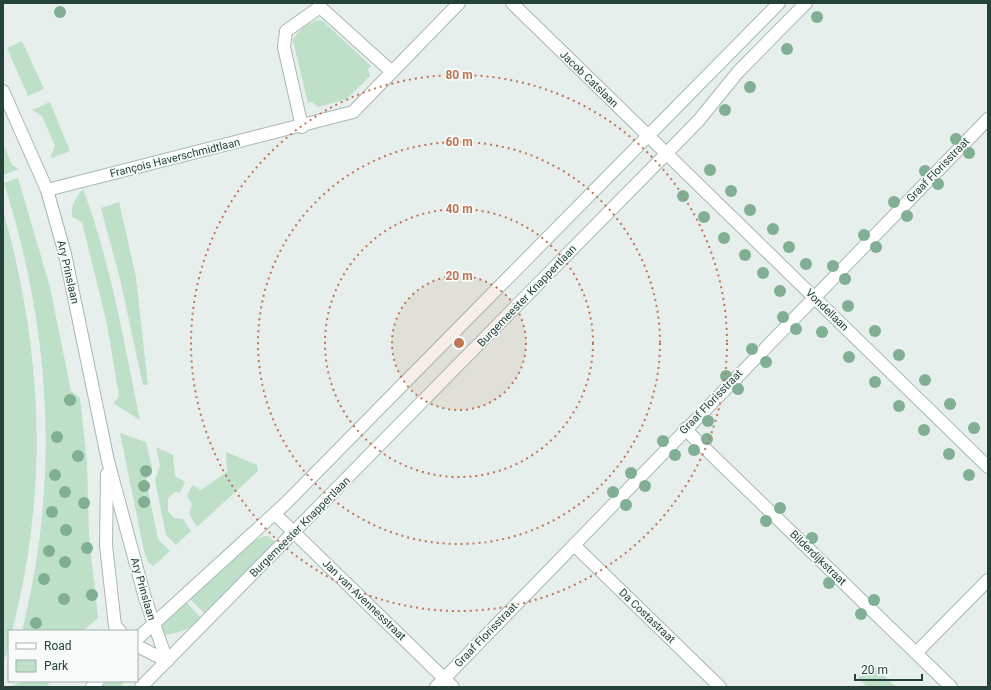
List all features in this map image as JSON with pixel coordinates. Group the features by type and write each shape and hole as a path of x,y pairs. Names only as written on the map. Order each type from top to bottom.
{"street":[{"name":"François Haverschmidtlaan","path":"47,190 353,112 459,3"},
{"name":"Jacob Catslaan","path":"512,3 666,154"},
{"path":"138,638 275,514 779,3"},
{"name":"Burgemeester Knappertlaan","path":"141,687 666,154 699,120 738,72 806,3"},
{"path":"302,126 284,46 286,31 320,6 392,72"},
{"name":"Ary Prinslaan","path":"3,91 47,190 65,254 108,461 153,624 167,661"},
{"name":"Graaf Florisstraat","path":"445,684 685,429 988,119"},
{"name":"Vondellaan","path":"666,154 988,467"},
{"name":"Bilderdijkstraat","path":"685,429 951,687"},
{"name":"Ary Prinslaan","path":"108,461 106,545 115,626 119,630"},
{"name":"Jan van Avennesstraat","path":"275,514 445,684"},
{"name":"Da Costastraat","path":"574,546 720,687"},
{"path":"916,653 988,580"},
{"path":"138,646 167,661"}],"green space":[{"path":"320,20 371,66 368,69 370,76 347,99 318,107 312,102 308,103 293,41 297,34 304,28 312,22"},
{"path":"22,41 44,89 28,96 7,48"},
{"path":"50,102 70,151 52,158 51,155 55,146 42,116 32,110"},
{"path":"3,144 12,165 19,169 3,175"},
{"path":"18,178 50,287 71,391 80,398 87,461 89,535 98,618 84,630 22,630 34,574 42,518 45,462 45,406 40,350 32,294 20,239 4,183"},
{"path":"83,189 93,217 109,274 140,420 114,403 119,396 107,324 82,222 72,217 74,202"},
{"path":"119,202 136,277 148,385 143,385 120,279 101,208"},
{"path":"3,210 16,263 26,316 33,368 36,420 36,472 32,525 24,578 12,630 8,630 8,647 3,664"},
{"path":"120,433 146,442 152,467 146,480 158,539 170,551 153,566 148,562 144,551"},
{"path":"156,447 173,455 175,476 185,482 180,493 175,492 168,498 168,511 174,518 183,519 191,531 176,545 166,535 155,480 160,466"},
{"path":"226,452 257,465 258,471 197,527 189,514 192,504 187,496 192,485 201,490 227,472"},
{"path":"268,536 275,542 205,614 190,599 255,540"},
{"path":"186,602 201,618 184,630 163,635 161,625"},
{"path":"872,664 896,687 867,687 858,678"},
{"path":"22,682 50,682 46,687 9,687"},
{"path":"105,682 124,682 120,687 101,687"}]}
